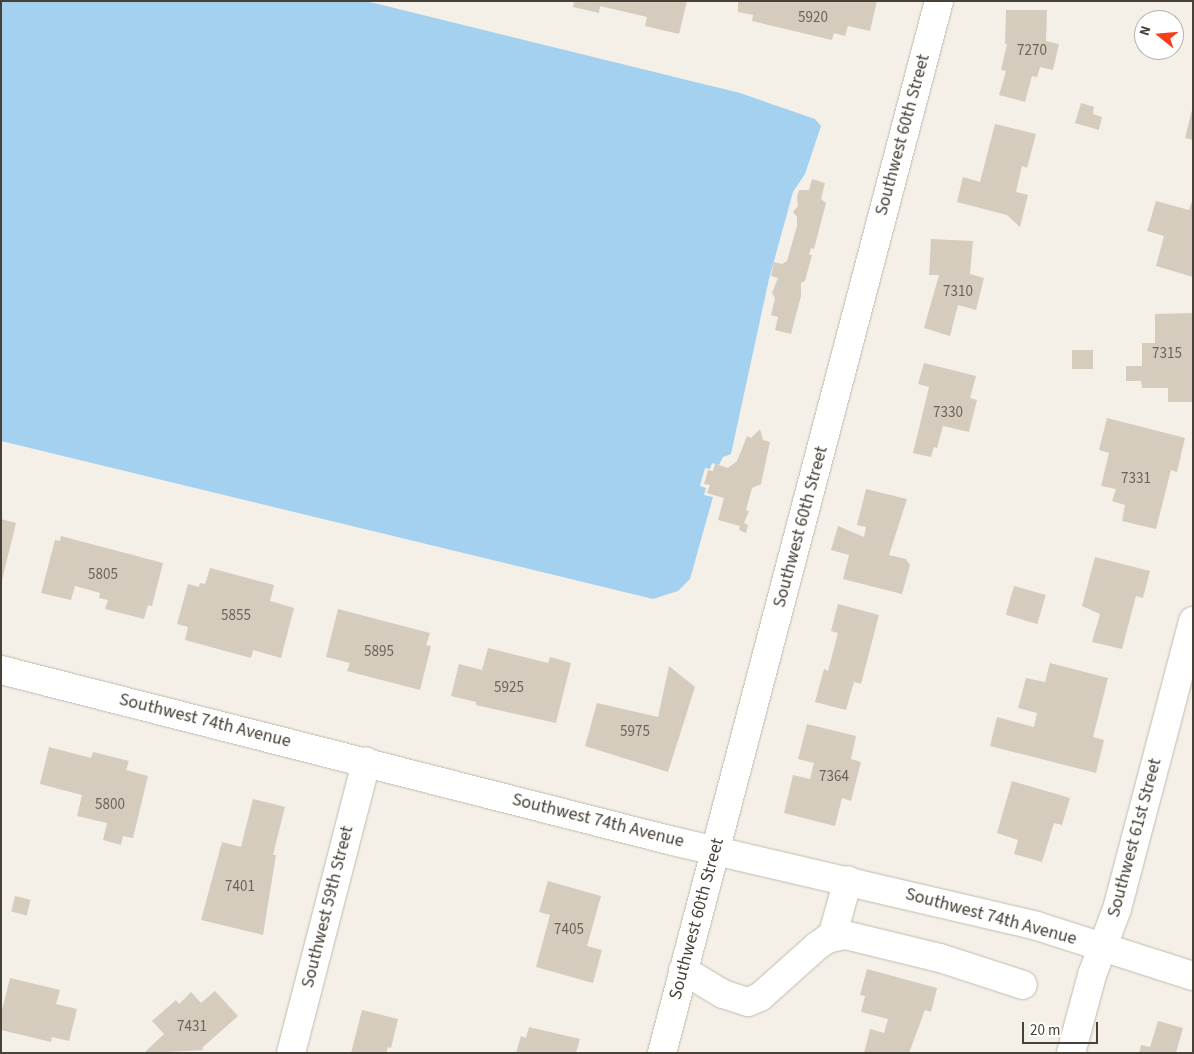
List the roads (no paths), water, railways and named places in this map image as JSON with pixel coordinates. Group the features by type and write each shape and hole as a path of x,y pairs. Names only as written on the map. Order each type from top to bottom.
{"street":[{"name":"Southwest 60th Street","path":"662,1053 939,1"},
{"name":"Southwest 61st Street","path":"1071,1053 1102,947 1117,909 1193,621"},
{"name":"Southwest 74th Avenue","path":"1,670 716,850 1038,926 1193,976"},
{"name":"Southwest 59th Street","path":"291,1053 366,762"},
{"path":"832,937 848,880"},
{"path":"683,970 723,994 748,1002 760,997 817,946 832,937 845,935 940,958 1024,985"}],"water":[{"path":"1,1 366,1 740,93 815,119 821,126 805,174 793,192 769,279 731,454 723,457 719,465 712,463 710,469 705,468 700,486 706,488 704,495 713,497 690,579 678,591 653,599 1,441"}]}
